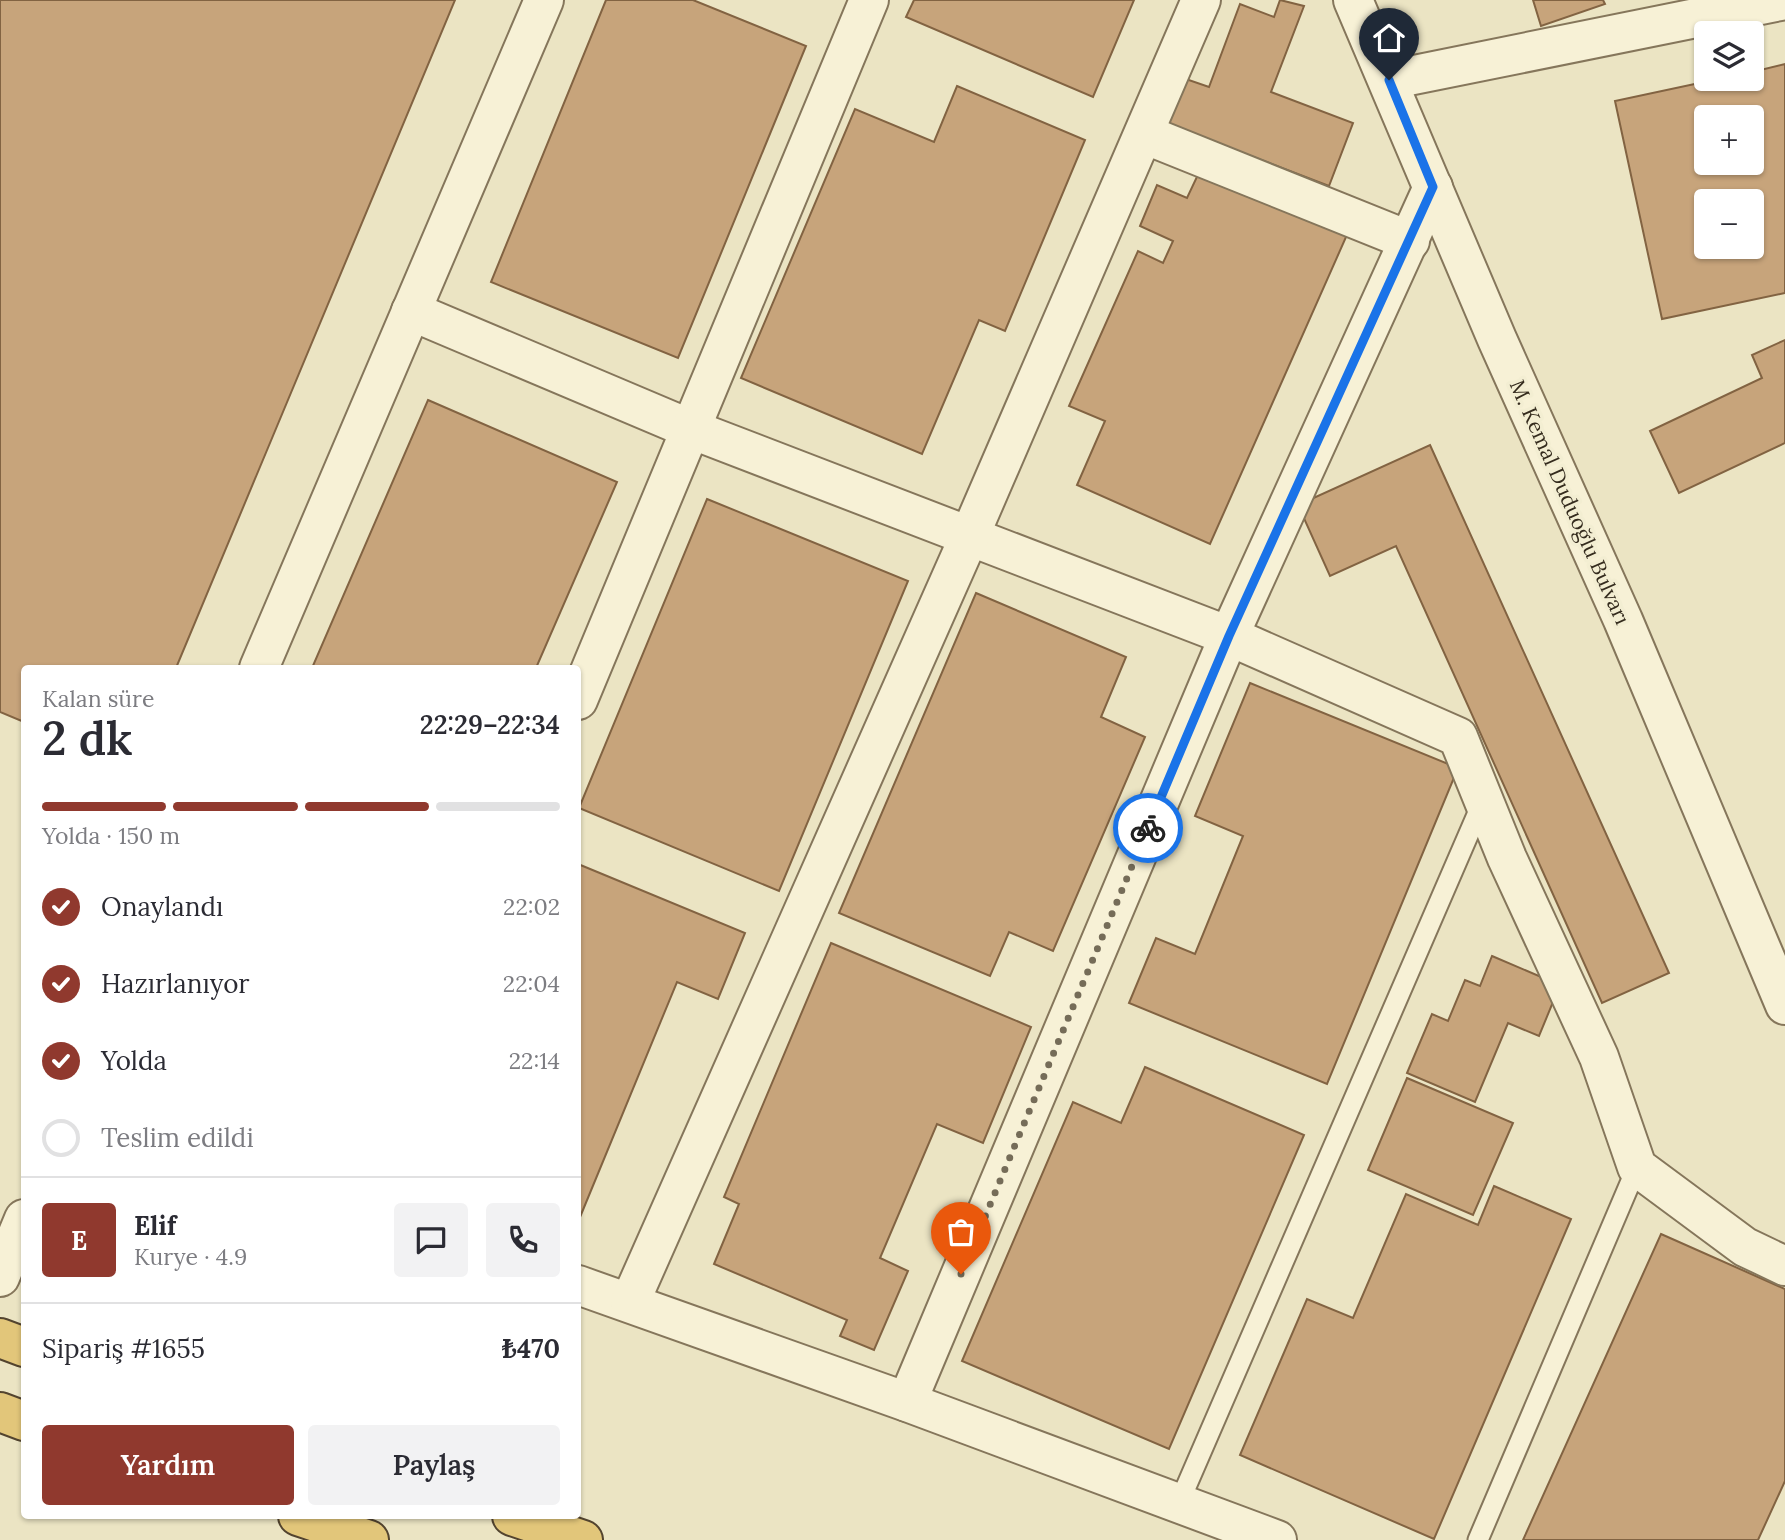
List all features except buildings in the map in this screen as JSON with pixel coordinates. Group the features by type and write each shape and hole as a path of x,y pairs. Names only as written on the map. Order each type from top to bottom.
{"highway":[{"path":"0,1338 21,1346"},
{"path":"0,1412 21,1420"},
{"path":"308,1519 369,1540"},
{"path":"521,1519 583,1540"}],"street":[{"path":"260,665 544,0"},
{"path":"581,693 688,428 869,0"},
{"path":"630,1302 970,535 1201,0"},
{"name":"M. Kemal Duduoğlu Bulvarı","path":"1353,0 1623,620 1785,1005"},
{"path":"1389,80 1761,2"},
{"path":"1144,134 1410,241"},
{"path":"907,1402 1229,636 1433,187"},
{"path":"411,311 688,428 1229,636 1458,737 1483,801 1599,1057 1637,1167 1745,1247 1785,1266"},
{"path":"0,1277 21,1226"},
{"path":"581,1286 907,1402 1277,1540"}],"lane":[{"path":"1179,1503 1483,801"},
{"path":"1478,1540 1637,1167"}],"way so far":[{"path":"961,1274 1148,828"}],"route":[{"path":"1148,828 1229,636 1433,187 1389,80"}]}
